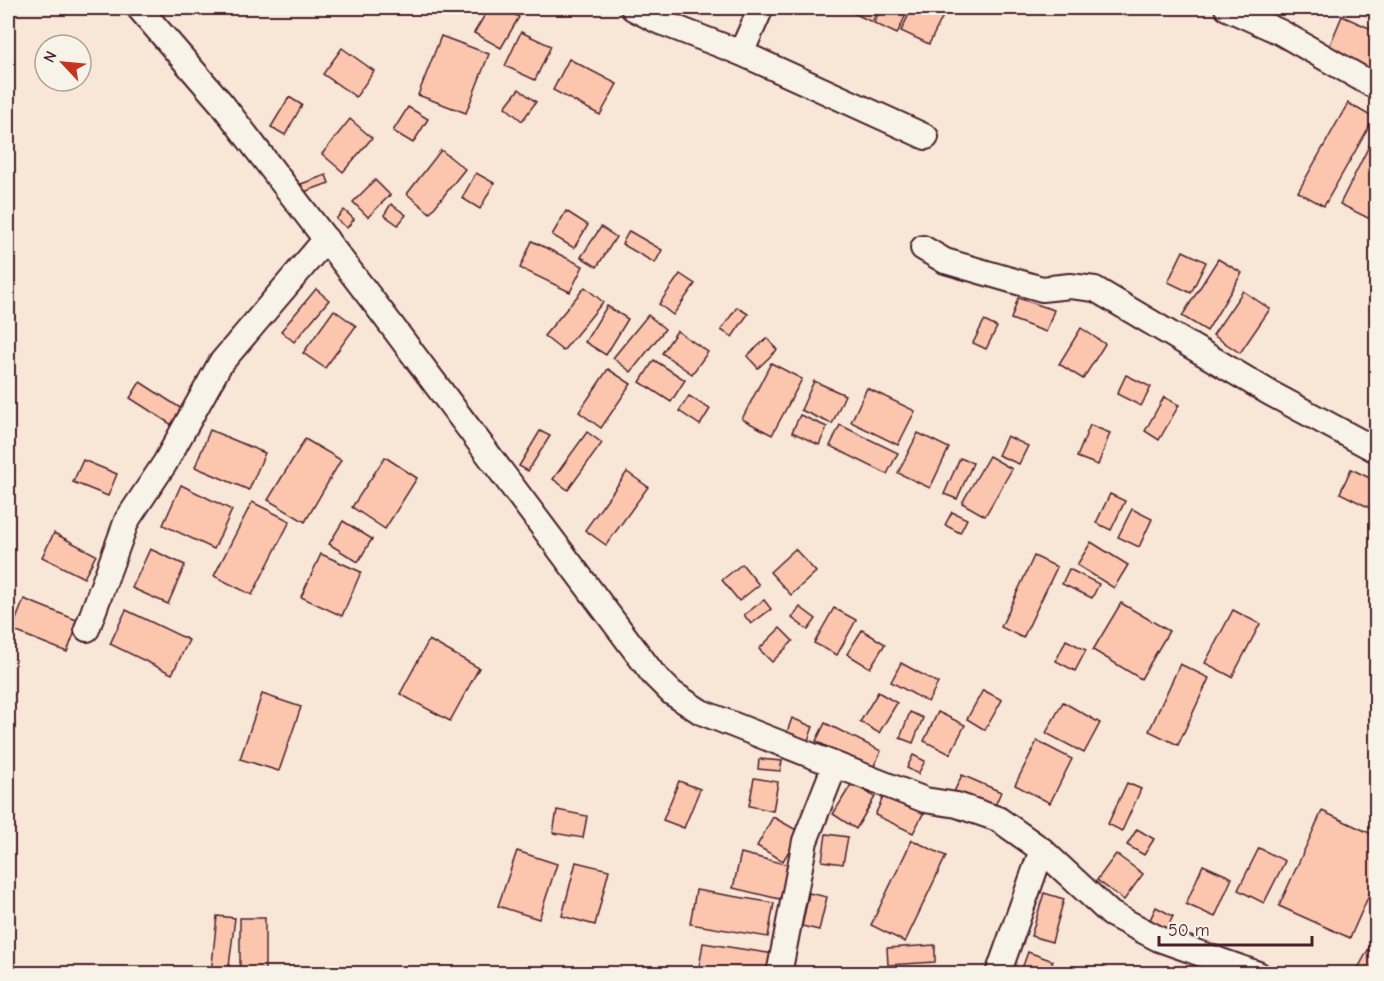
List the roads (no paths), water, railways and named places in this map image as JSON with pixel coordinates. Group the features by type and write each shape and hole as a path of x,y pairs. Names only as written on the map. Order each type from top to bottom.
{"street":[{"path":"139,8 222,104 653,674 672,693 701,712 925,800 957,805 998,819 1042,850 1111,914 1159,939 1258,974"},
{"path":"633,8 658,21 741,53 926,137"},
{"path":"741,53 761,8"},
{"path":"1227,8 1280,32 1377,87"},
{"path":"87,629 127,520 165,463 220,364 326,239"},
{"path":"923,248 945,261 1042,289 1070,286 1095,290 1270,393 1377,450"},
{"path":"779,974 805,841 835,765"},
{"path":"998,974 1042,850"}]}
